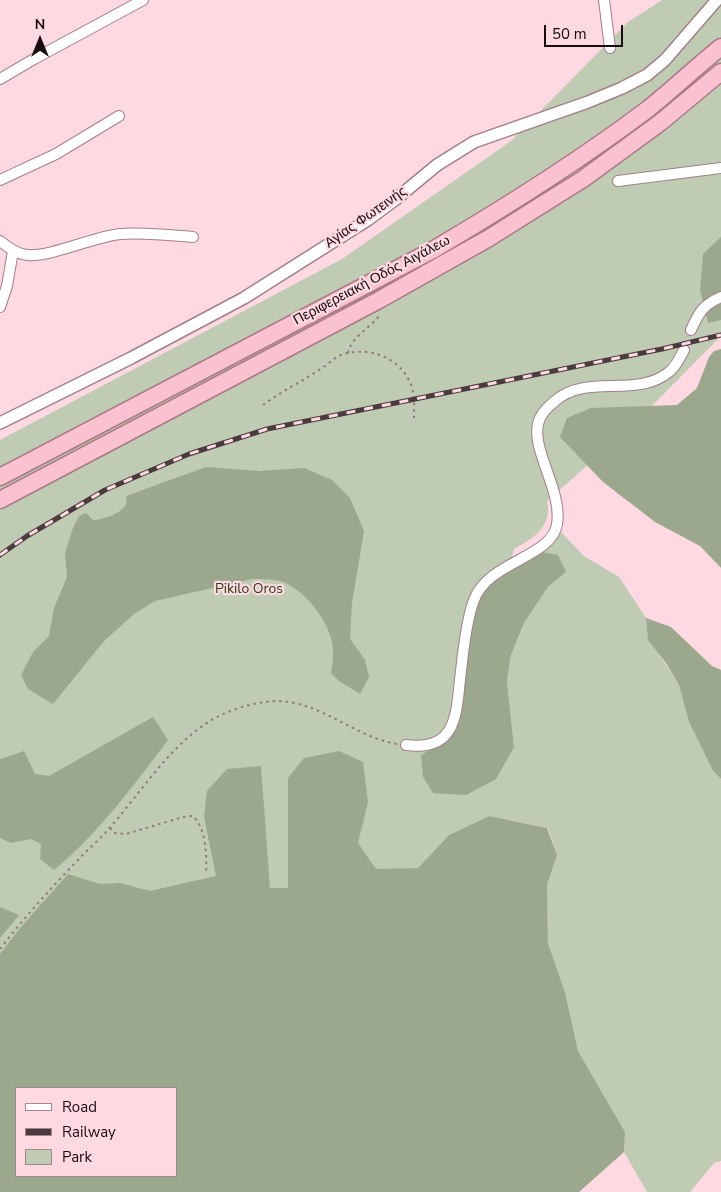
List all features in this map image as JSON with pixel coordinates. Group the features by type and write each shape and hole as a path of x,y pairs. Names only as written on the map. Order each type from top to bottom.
{"highway":[{"name":"Περιφερειακή Οδός Αιγάλεω","path":"0,477 431,251 478,223 572,164 610,137 650,107 721,47"},
{"name":"Περιφερειακή Οδός Αιγάλεω","path":"0,500 379,300 489,238 582,179 661,122 721,72"}],"street":[{"path":"0,79 34,58 143,0"},
{"path":"604,0 610,48"},
{"name":"Αγίας Φωτεινής","path":"0,423 131,358 244,298 369,219 437,165 474,142 588,102 647,75 664,60 716,0"},
{"path":"0,180 56,154 119,116"},
{"path":"618,181 721,168"},
{"path":"0,240 13,251 27,255 45,253 94,239 120,234 193,237"},
{"path":"0,307 7,286 13,251"},
{"path":"691,330 698,314 703,308 708,303 721,297"},
{"path":"406,745 421,747 432,745 443,737 452,726 458,709 461,671 474,600 484,582 497,572 543,545 551,538 557,526 558,500 542,457 536,433 540,417 556,399 581,388 651,383 670,371 684,350"}],"path":[{"path":"348,353 351,343 381,314 382,309 379,300"},
{"path":"263,405 324,368 335,358 358,351 376,353 387,357 395,363 409,380 413,389 414,418"},
{"path":"0,949 20,923 110,828 181,744 203,726 228,712 250,705 275,702 294,703 316,709 379,739 406,745"},
{"path":"110,828 114,833 126,834 183,817 193,816 198,821 201,830 205,848 206,873"}],"green space":[{"name":"Pikilo Oros","path":"662,0 721,0 721,336 630,428 547,501 547,518 540,531 514,549 461,789 457,794 466,795 514,747 507,681 511,655 524,623 548,587 566,572 542,552 554,542 561,532 584,556 619,577 646,618 648,637 679,685 689,722 713,771 721,779 721,1161 715,1162 690,1192 647,1192 624,1152 625,1132 578,1051 565,992 548,943 547,885 557,855 548,828 489,816 449,835 418,868 288,877 288,888 270,888 269,875 0,1020 0,440 342,259 511,141 628,22"},
{"path":"721,237 721,320 708,323 700,290 703,254"},
{"path":"721,349 721,568 700,546 655,522 603,482 560,437 567,418 591,408 677,405 697,388 709,357 714,351"},
{"path":"206,467 259,471 304,468 332,480 350,498 364,531 352,603 350,639 365,660 369,677 360,694 339,681 331,673 333,649 330,633 314,607 291,586 279,581 260,579 252,579 155,601 134,614 104,641 53,704 28,689 21,675 33,652 49,636 54,608 67,577 65,553 79,516 86,513 93,520 102,519 121,510 126,503 126,496"},
{"path":"542,552 558,555 566,572 548,587 524,623 511,655 507,681 514,747 496,779 466,795 433,793 423,777 421,755 447,740 478,600 487,585 497,576"},
{"path":"646,618 671,627 712,666 721,670 721,779 713,771 689,722 679,685 666,663 648,640"},
{"path":"153,717 168,740 101,825 54,870 40,859 41,844 31,839 11,843 0,838 0,759 24,751 35,774 49,776"},
{"path":"339,751 363,762 368,802 358,843 376,869 418,868 449,835 489,816 547,828 557,855 547,885 548,943 565,992 578,1051 625,1132 624,1152 579,1192 0,1192 0,954 20,928 68,874 100,884 120,883 150,891 216,876 204,817 207,791 227,769 261,766 270,888 288,888 288,778 304,758"},
{"path":"0,907 19,915 0,938"}],"tunnel":[{"path":"684,350 691,330"}],"railway":[{"path":"0,555 27,536 105,490 189,454 267,429 662,349 721,335"}]}
